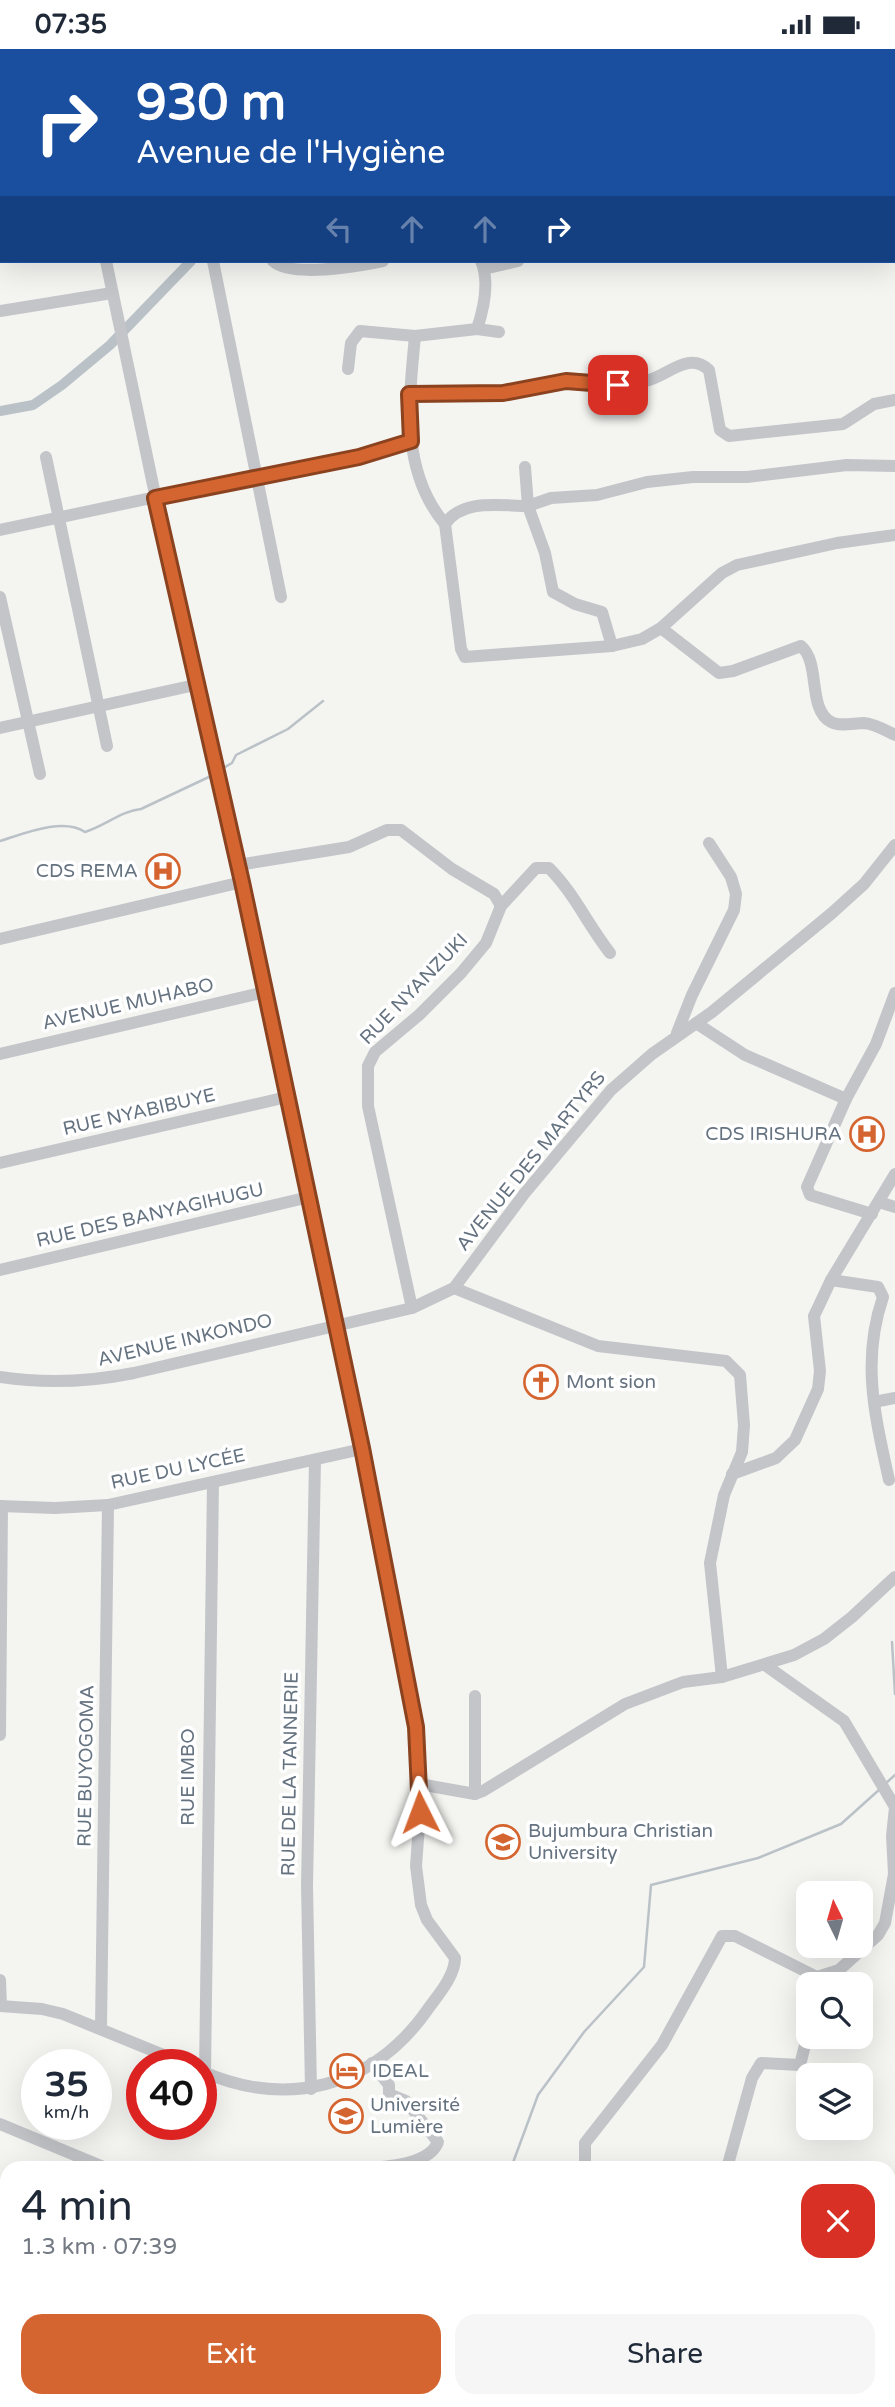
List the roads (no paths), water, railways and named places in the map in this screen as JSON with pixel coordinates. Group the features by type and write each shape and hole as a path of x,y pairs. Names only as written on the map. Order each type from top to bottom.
{"street":[{"path":"106,263 195,685 224,801 309,1197 362,1448 416,1727 419,1784 416,1866 421,1905 427,1920 453,1953 455,1963 421,2019 372,2063 352,2076 310,2089 279,2091 251,2089 217,2077"},
{"path":"213,263 281,597"},
{"path":"275,263 279,267 326,269 369,263"},
{"path":"477,329 485,299 483,265 500,263"},
{"path":"0,311 112,293"},
{"path":"348,369 351,343 360,331 415,336 477,329 499,332"},
{"path":"415,336 409,394 411,441 423,493 445,524 461,649 465,657 612,646 642,639 661,628 722,573 737,565 845,541 895,535"},
{"path":"409,394 503,393 566,381 618,385 649,380 682,364 703,364 709,370 720,430 729,436 843,424 874,404 895,400"},
{"path":"0,530 255,475 359,457 411,441"},
{"path":"46,457 107,746"},
{"path":"445,524 460,509 471,506 528,506 551,498 597,495 647,482 693,477 747,477 847,465 895,465"},
{"path":"525,467 528,506 545,553 553,592 575,604 602,612 612,646"},
{"path":"0,597 40,774"},
{"path":"661,628 719,673 733,671 801,646 808,657 822,713 828,721 836,725 873,725 895,735"},
{"path":"0,728 195,685"},
{"path":"238,865 349,847 387,830 401,830 452,869 494,894 501,906 536,868 549,868 570,889 585,921 610,953"},
{"path":"677,1034 692,995 734,910 736,894 731,877 709,843"},
{"name":"AVENUE DES MARTYRS","path":"335,1324 412,1308 454,1288 524,1194 603,1099 677,1034 696,1024 832,913 864,884 895,845"},
{"path":"0,939 242,882"},
{"name":"RUE NYANZUKI","path":"412,1308 368,1106 368,1066 375,1052 419,1015 461,973 486,943 501,906"},
{"name":"AVENUE MUHABO","path":"0,1054 265,992"},
{"path":"872,1214 808,1192 807,1187 846,1099 877,1044 895,993"},
{"path":"696,1024 745,1055 846,1099"},
{"name":"RUE NYABIBUYE","path":"0,1163 287,1097"},
{"path":"732,1474 776,1458 796,1440 818,1389 820,1371 814,1316 831,1280 895,1174"},
{"name":"RUE DES BANYAGIHUGU","path":"0,1270 309,1197"},
{"path":"880,1202 895,1207"},
{"path":"831,1280 878,1287 882,1291 883,1297 871,1338 870,1356 874,1402 889,1480"},
{"path":"454,1288 598,1346 726,1361 740,1375 743,1391 742,1452 718,1518 710,1563 722,1677"},
{"name":"AVENUE INKONDO","path":"0,1377 53,1383 90,1381 335,1324"},
{"path":"874,1402 895,1398"},
{"name":"RUE DU LYCÉE","path":"1,1506 108,1505 362,1448"},
{"name":"RUE DE LA TANNERIE","path":"310,2089 307,1886 315,1460"},
{"name":"RUE IMBO","path":"203,2049 212,1482"},
{"name":"RUE BUYOGOMA","path":"101,2028 108,1505"},
{"path":"0,1735 1,1506"},
{"path":"419,1784 475,1794 625,1704 683,1682 722,1677 765,1665 824,1639 895,1577"},
{"path":"765,1665 844,1721 895,1807 891,1836 894,1874 885,1923 878,1935 835,1972"},
{"path":"475,1696 475,1794"},
{"path":"585,2161 585,2143 662,2045 722,1937 735,1936 801,1972"},
{"path":"0,1980 0,2006 42,2009 101,2028 150,2049"},
{"path":"729,2161 752,2078 761,2063 800,2065 804,2049"},
{"path":"372,2063 389,2085 390,2094 406,2101 438,2142 430,2153 410,2161"},
{"path":"0,2124 89,2161"}],"waterway":[{"path":"0,411 33,405 62,385 110,345 189,263"},
{"path":"220,770 232,763 236,755 288,729 323,701"},
{"path":"0,841 55,826 66,826 85,832 211,776"},
{"path":"892,1642 895,1694"},
{"path":"885,1784 895,1775"},
{"path":"514,2161 538,2095 584,2032 644,1967 651,1885 758,1858 841,1824 880,1789"}],"place":[{"name":"CDS REMA","path":"163,871"},
{"name":"CDS IRISHURA","path":"867,1134"},
{"name":"Mont sion","path":"541,1382"},
{"name":"Bujumbura Christian University","path":"503,1842"},
{"name":"IDEAL","path":"347,2071"},
{"name":"Université Lumière","path":"346,2116"}]}
